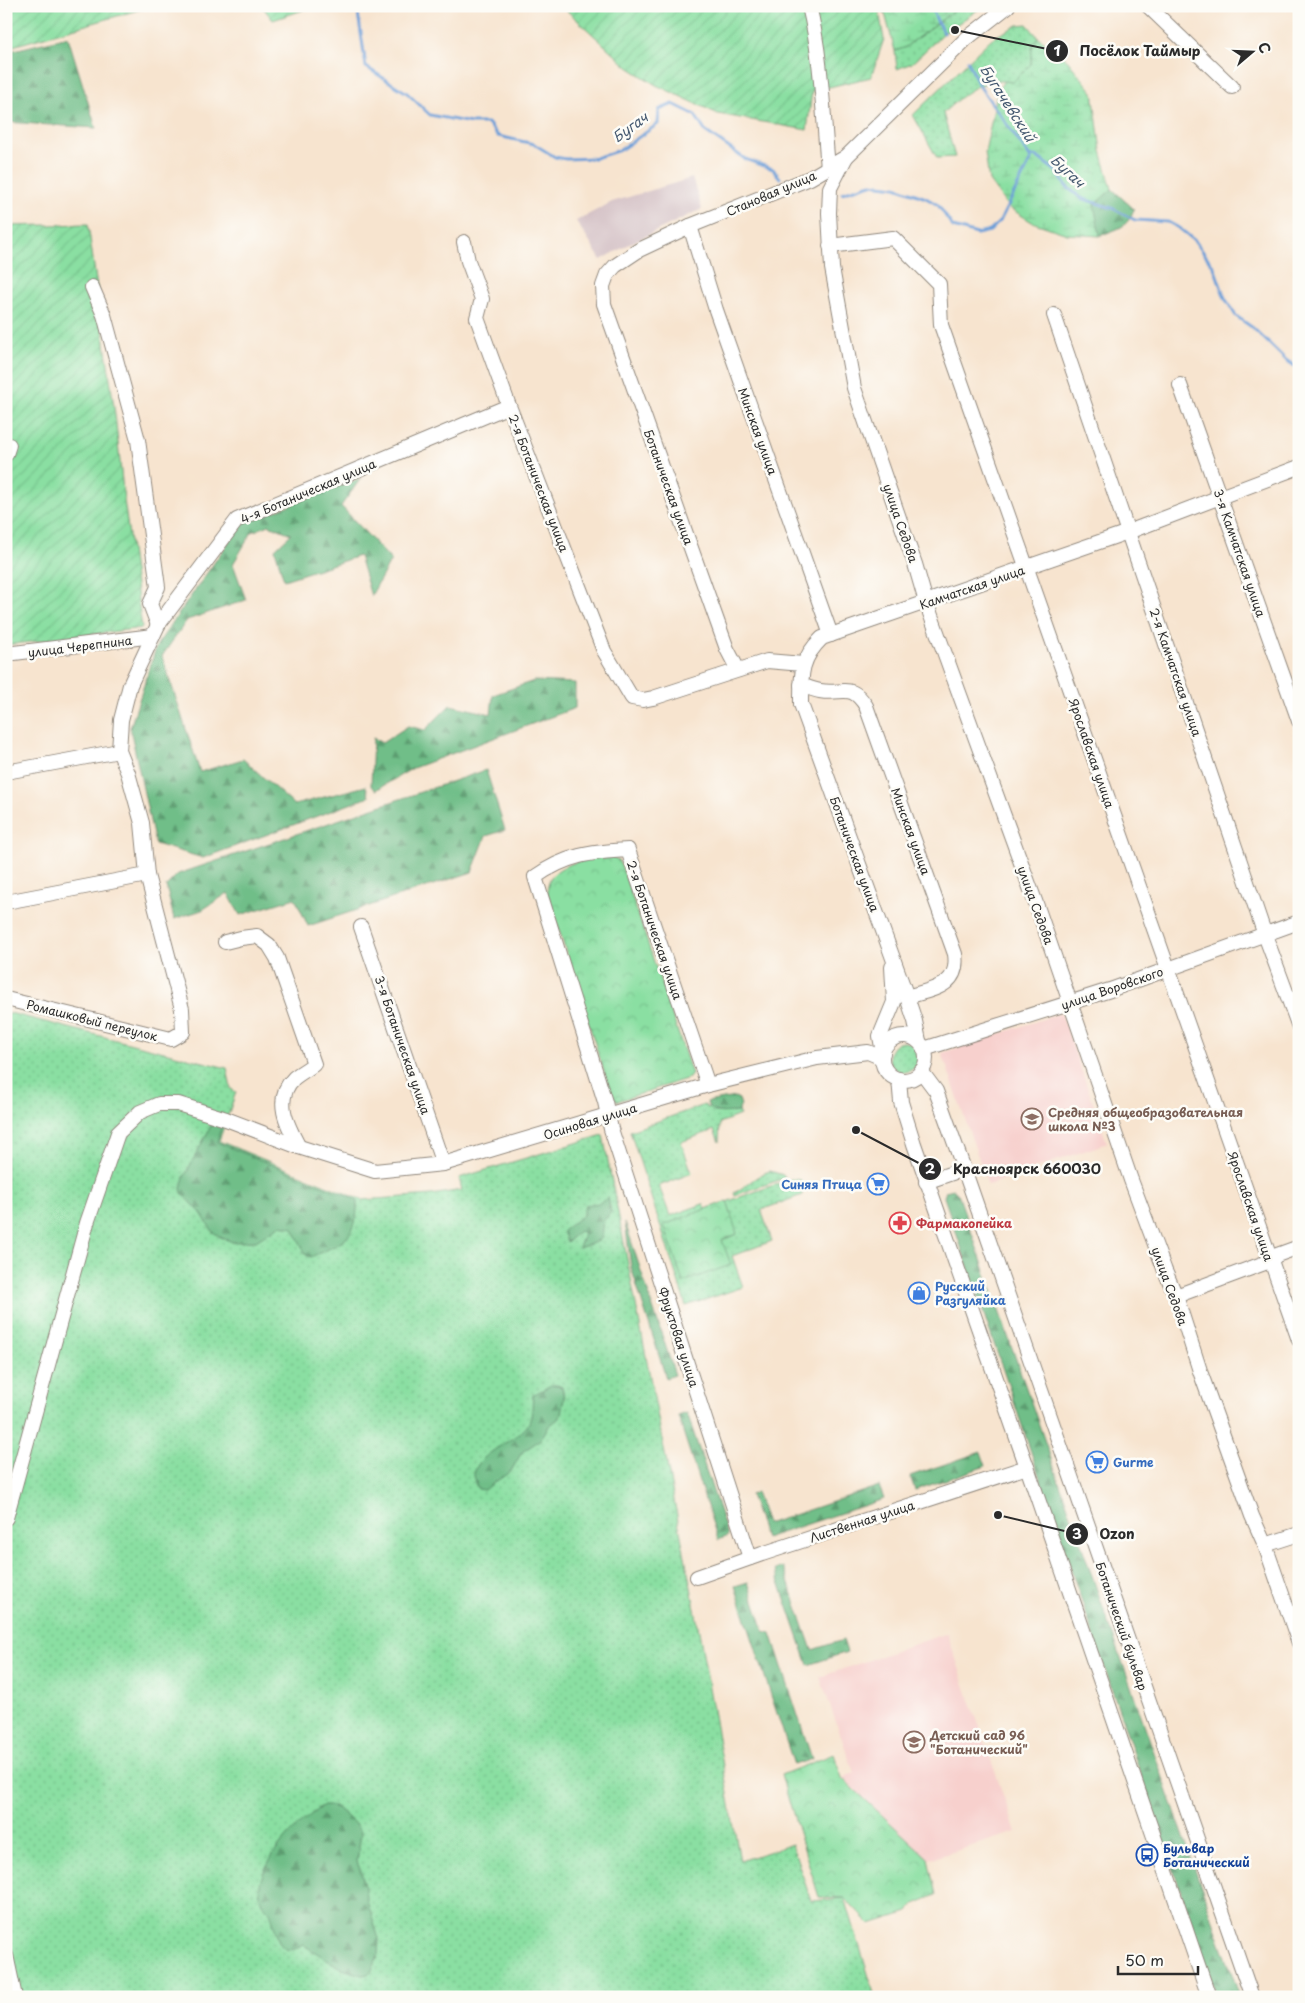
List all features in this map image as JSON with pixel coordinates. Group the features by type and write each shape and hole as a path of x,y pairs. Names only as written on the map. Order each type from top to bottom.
{"street":[{"path":"809,6 822,75 822,106 828,168"},
{"name":"Становая улица","path":"604,304 604,286 607,275 615,266 639,250 690,226 810,178 846,157 966,39 1008,6"},
{"path":"1148,6 1232,87"},
{"name":"улица Седова","path":"846,157 830,188 830,246 832,268 854,388 915,564 926,602 1070,1002 1131,1180 1176,1296 1201,1374 1252,1516 1265,1545 1299,1643"},
{"path":"810,178 820,176 830,188"},
{"name":"Минская улица","path":"690,226 716,310 831,635"},
{"name":"Ярославская улица","path":"830,246 893,238 939,284 941,325 1299,1340"},
{"name":"2-я Ботаническая улица","path":"464,242 468,261 482,299 477,318 509,406 604,651 632,698 643,700 653,698 738,670"},
{"path":"92,288 104,315 138,440 158,587 150,604 156,631"},
{"name":"Ботаническая улица","path":"604,304 727,649 738,670"},
{"name":"2-я Камчатская улица","path":"1054,315 1265,934 1299,1027"},
{"name":"3-я Камчатская улица","path":"1180,385 1299,721"},
{"name":"4-я Ботаническая улица","path":"182,1009 147,875 142,823 128,773 119,751 121,720 130,685 156,631 237,520 509,406"},
{"name":"Камчатская улица","path":"803,664 811,648 822,638 1128,532 1299,467"},
{"name":"улица Черепнина","path":"6,654 38,652 156,631"},
{"path":"738,670 766,661 803,664"},
{"name":"Ботаническая улица","path":"803,664 802,704 907,997 921,1045"},
{"name":"Минская улица","path":"801,685 821,691 853,692 860,696 866,706 955,954 955,971 948,981 942,986 907,997"},
{"path":"6,772 119,751"},
{"name":"2-я Ботаническая улица","path":"609,1115 535,877 544,870 580,854 628,850 708,1085"},
{"path":"6,902 147,875"},
{"name":"улица Воровского","path":"921,1045 1070,1002 1167,970 1299,922"},
{"name":"3-я Ботаническая улица","path":"362,927 443,1164"},
{"path":"225,942 257,936 268,946 276,958 314,1064 294,1078 284,1092 283,1113 299,1147"},
{"name":"Ботаническая улица","path":"882,1055 880,1036 894,1002 892,956"},
{"name":"Ромашковый переулок","path":"6,999 172,1039 183,1032 182,1009"},
{"path":"908,1036 921,1045 926,1060 921,1071 914,1077 899,1079 887,1071 882,1055 887,1044 897,1037 908,1036"},
{"name":"Осиновая улица","path":"6,1518 87,1223 118,1133 140,1112 159,1104 178,1104 226,1119 299,1147 375,1171 443,1164 708,1085 818,1058 868,1052 882,1055"},
{"name":"Ботанический бульвар","path":"921,1071 936,1091 964,1169 1252,1997"},
{"path":"899,1079 901,1102 926,1182 1027,1467 1209,1997"},
{"name":"Фруктовая улица","path":"609,1115 611,1129 750,1558"},
{"path":"926,1182 964,1169"},
{"path":"1176,1296 1270,1261 1277,1255 1299,1247"},
{"name":"Лиственная улица","path":"697,1577 1027,1467"},
{"path":"1265,1545 1299,1534"},
{"path":"6,1955 15,1997"}],"shaded area":[{"path":"692,178 702,209 633,242 601,260 576,221 612,202"},
{"name":"Средняя общеобразовательная школа №3","path":"1061,1013 1107,1143 988,1185 942,1053"},
{"name":"Детский сад 96 \"Ботанический\"","path":"947,1633 1016,1832 937,1857 928,1858 842,1778 854,1773 820,1677"}],"green space":[{"path":"6,6 152,6 6,48"},
{"path":"262,6 305,6 303,10 273,20"},
{"path":"562,6 878,6 884,39 871,77 812,91 807,130 718,114 656,85 628,67"},
{"path":"883,6 960,6 904,48 895,51"},
{"path":"960,6 981,6 944,33 912,63 897,69 895,51 904,48"},
{"path":"1027,24 1038,37 1032,48 1031,64 1013,82 1002,81 983,84 967,93 943,113 955,157 937,158 913,115 991,39 1018,25"},
{"path":"68,37 96,128 6,122 6,52"},
{"path":"1038,37 1062,54 1093,92 1101,151 1112,189 1094,205 1100,236 1067,234 1032,222 1008,207 989,181 985,152 998,89 1004,81 1013,82 1031,64 1032,48"},
{"path":"1112,189 1134,209 1125,224 1100,236 1094,205"},
{"path":"88,224 115,414 124,500 142,628 6,645 6,226"},
{"path":"361,478 341,506 391,560 371,596 359,556 284,580 275,549 291,534 269,525 252,532 233,564 246,600 187,620 162,656 200,772 243,759 294,805 366,786 369,797 203,858 155,844 130,728 157,645 241,524"},
{"path":"534,681 575,683 575,708 413,768 376,790 371,786 373,738 382,743 408,726 425,730 450,705 491,714 493,695"},
{"path":"486,770 505,830 486,836 472,872 308,926 295,898 240,915 228,893 202,910 174,919 166,886 178,874"},
{"path":"609,855 618,860 623,870 692,1074 689,1078 618,1101 612,1097 547,892 551,877 563,867"},
{"path":"6,1012 227,1068 231,1089 236,1092 219,1141 362,1200 431,1195 462,1190 459,1178 603,1135 694,1603 740,1861 792,1844 811,1901 845,1898 875,1997 6,1997"},
{"path":"904,1042 915,1046 919,1057 915,1068 904,1072 893,1068 889,1057 893,1046"},
{"path":"735,1097 739,1099 741,1105 738,1112 724,1113 715,1111 708,1106 707,1102"},
{"path":"704,1105 715,1112 738,1112 740,1115 720,1123 719,1142 714,1130 681,1142 692,1173 659,1186 670,1216 703,1204 706,1209 791,1179 801,1180 802,1195 761,1210 772,1241 732,1256 743,1287 686,1306 630,1131"},
{"path":"216,1124 222,1126 217,1142 357,1200 355,1224 346,1238 340,1243 311,1257 306,1255 293,1228 281,1225 256,1241 233,1242 213,1232 201,1213 182,1193 181,1188 184,1177 211,1126"},
{"path":"770,1171 783,1175 785,1178 735,1195 734,1193"},
{"path":"953,1189 958,1194 1240,1997 1217,1997 944,1197 946,1191"},
{"path":"608,1198 611,1212 604,1220 602,1237 599,1241 579,1248 584,1233 579,1231 567,1242 563,1231 583,1215 585,1205 599,1203"},
{"path":"727,1201 737,1234 722,1240 731,1265 683,1282 664,1225"},
{"path":"625,1222 675,1375 666,1378 631,1267"},
{"path":"551,1385 562,1387 564,1398 561,1414 558,1419 549,1426 540,1440 522,1452 511,1471 484,1490 478,1489 474,1478 476,1469 482,1460 527,1426 531,1415 533,1395"},
{"path":"687,1413 728,1536 718,1540 678,1416"},
{"path":"981,1452 986,1466 915,1490 910,1476"},
{"path":"879,1486 884,1499 765,1538 750,1495 756,1492 767,1524"},
{"path":"783,1567 812,1650 843,1640 847,1652 808,1665 775,1570"},
{"path":"748,1582 764,1631 771,1633 812,1759 794,1765 735,1586"},
{"path":"834,1754 842,1778 928,1858 936,1895 917,1903 908,1912 870,1924 845,1898 819,1897 781,1775"},
{"path":"324,1806 335,1806 355,1824 361,1833 357,1861 379,1939 378,1955 372,1970 368,1974 363,1975 342,1969 304,1945 288,1950 283,1947 277,1937 270,1913 260,1898 261,1880 265,1869 278,1848 295,1828"}],"waterway":[{"name":"Бугач","path":"357,6 366,67 407,93 430,115 471,123 488,123 498,136 534,144 555,157 566,159 595,158 620,150 658,124 659,110 673,104 695,115 705,131 745,159 773,169 780,178"},
{"name":"Бугачевский","path":"931,6 944,33"},
{"name":"Бугачевский","path":"968,61 978,84 1030,157"},
{"name":"Бугач","path":"842,193 871,184 896,187 926,198 938,205 953,227 977,234 990,231 1000,221 1031,160 1030,157 1036,156 1057,172 1066,186 1081,198 1112,208 1135,220 1168,222 1179,228 1195,241 1214,267 1225,298 1236,316 1253,328 1286,360 1299,369"}],"place":[{"name":"Посёлок Таймыр","path":"955,30"},
{"name":"Средняя общеобразовательная школа №3","path":"1032,1119"},
{"name":"Красноярск 660030","path":"856,1130"},
{"name":"Синяя Птица","path":"878,1184"},
{"name":"Фармакопейка","path":"900,1223"},
{"name":"Русский Разгуляйка","path":"919,1293"},
{"name":"Gurme","path":"1097,1462"},
{"name":"Ozon","path":"998,1515"},
{"name":"Детский сад 96 \"Ботанический\"","path":"914,1742"},
{"name":"Бульвар Ботанический","path":"1147,1855"}]}
